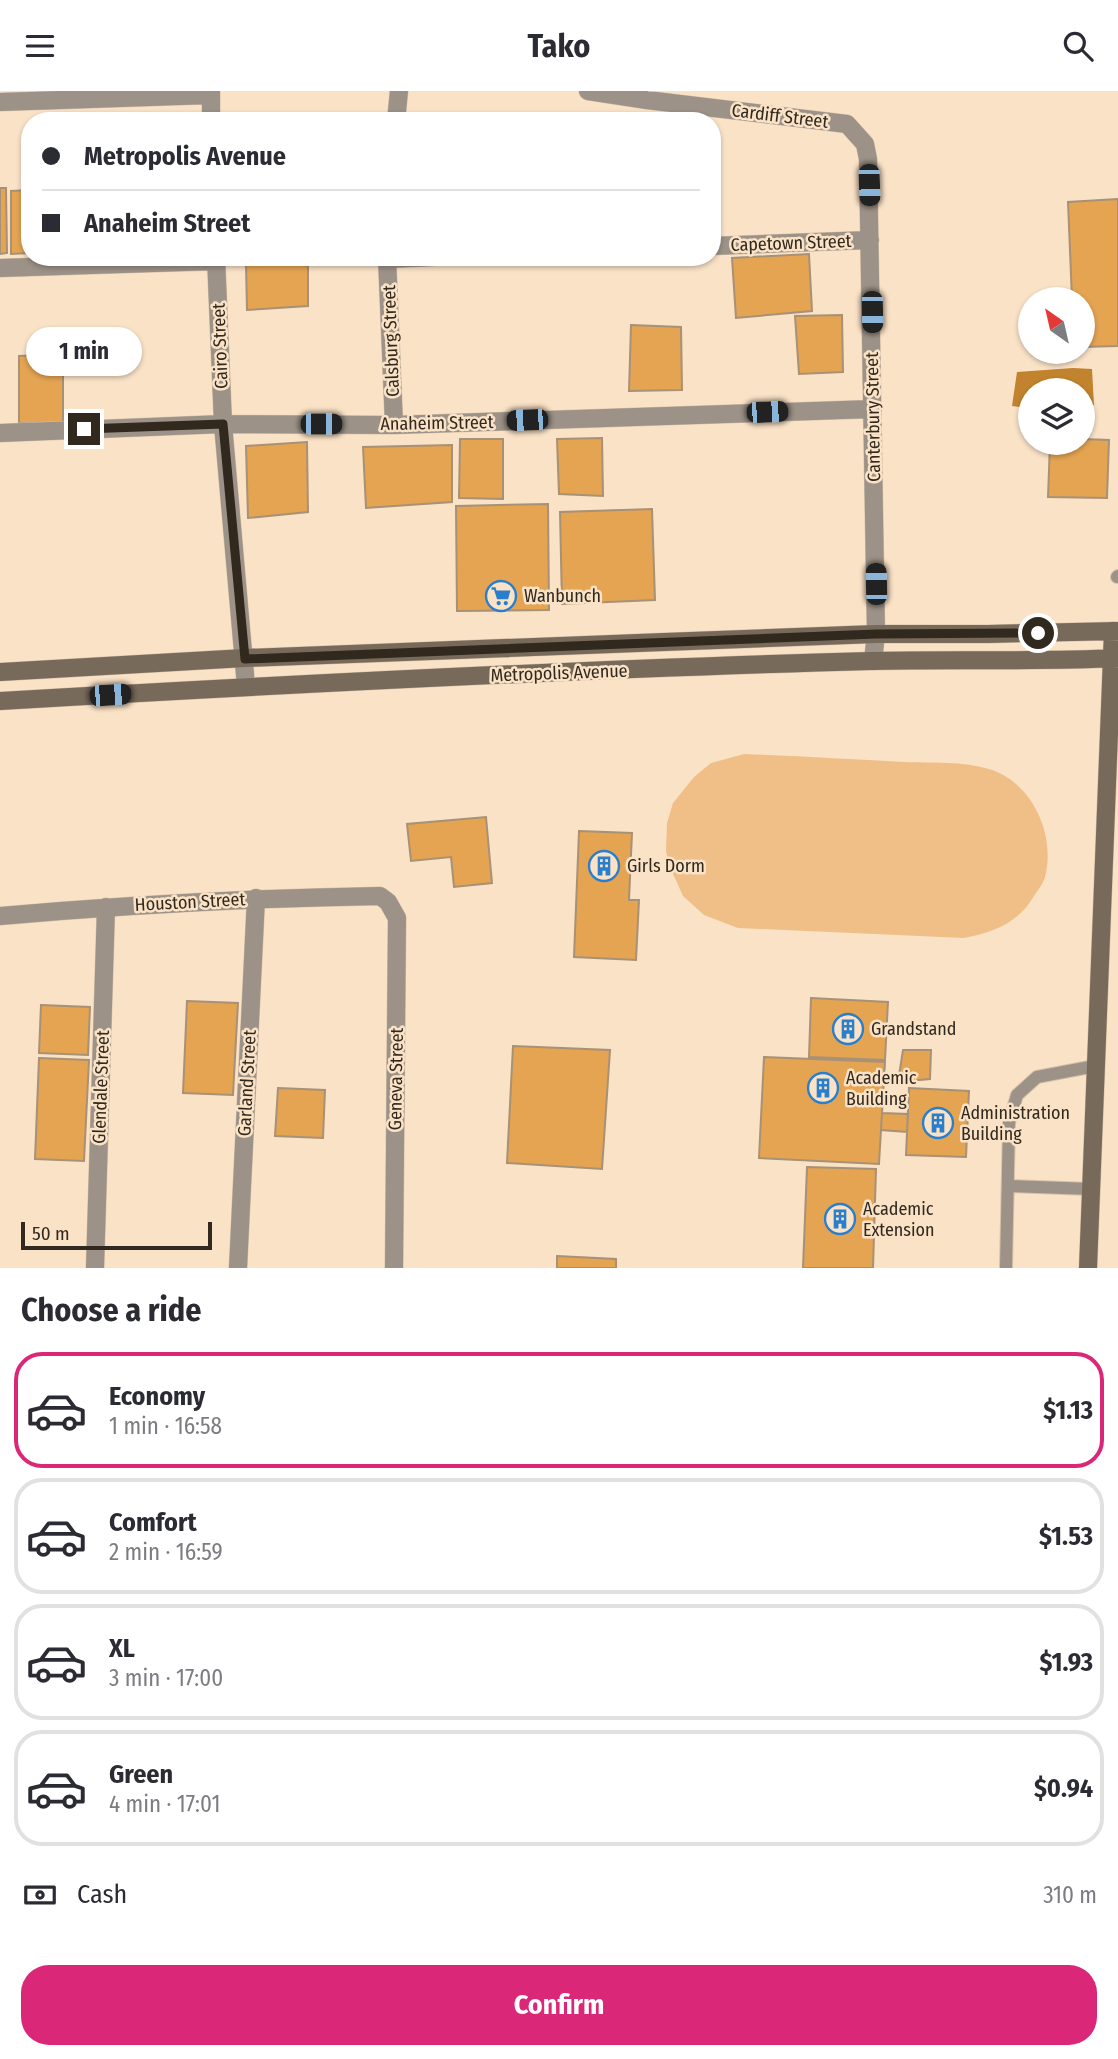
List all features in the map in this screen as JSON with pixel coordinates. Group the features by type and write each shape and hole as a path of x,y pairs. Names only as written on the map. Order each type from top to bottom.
{"main road":[{"name":"Metropolis Avenue","path":"0,672 245,659 876,634 988,635 1115,631"},
{"path":"1088,1268 1095,1066 1116,658 1115,631"},
{"name":"Metropolis Avenue","path":"0,701 246,687 873,661 1116,658"}],"street":[{"path":"397,112 399,91"},
{"name":"Cardiff Street","path":"588,91 847,124"},
{"path":"0,103 211,93 211,112"},
{"name":"Canterbury Street","path":"847,124 865,144 870,240 876,634 873,661"},
{"name":"Capetown Street","path":"721,246 870,240"},
{"path":"0,268 48,266"},
{"name":"Cairo Street","path":"216,266 223,424 246,687"},
{"name":"Calsburg Street","path":"387,266 394,425"},
{"name":"Anaheim Street","path":"0,433 223,424 394,425 873,409"},
{"name":"Houston Street","path":"0,916 256,898 380,896"},
{"name":"Geneva Street","path":"380,896 388,902 397,918 394,1268"},
{"name":"Garland Street","path":"238,1268 256,898"},
{"name":"Glendale Street","path":"95,1268 106,907"}],"lane":[{"path":"1006,1268 1009,1123 1017,1095 1037,1077 1095,1066"},
{"path":"1008,1186 1090,1189"}],"shaded area":[{"path":"1092,369 1092,378 1018,378 1018,407 1012,406 1017,372"},
{"path":"744,754 958,764 989,769 1018,786 1038,813 1047,845 1048,861 1044,880 1028,905 1013,920 986,933 964,938 738,928 704,915 683,896 669,865 666,851 667,823 673,803 694,777 711,763"}],"building":[{"path":"0,188 6,188 7,253 0,254"},
{"path":"21,190 21,253 11,254 11,191"},
{"path":"1118,199 1118,346 1096,347 1096,287 1072,287 1068,202"},
{"path":"809,254 812,311 736,318 732,258"},
{"path":"246,266 308,266 308,306 247,310"},
{"path":"842,315 843,372 799,374 795,316"},
{"path":"631,325 681,327 682,390 629,391"},
{"path":"63,354 63,423 19,423 19,356"},
{"path":"602,438 603,496 559,494 557,439"},
{"path":"460,439 503,439 503,499 459,498"},
{"path":"1095,439 1109,440 1107,498 1048,497 1050,455 1095,455"},
{"path":"307,442 308,512 248,518 246,446"},
{"path":"452,445 452,502 366,508 363,447"},
{"path":"548,504 549,610 457,611 456,506"},
{"path":"652,509 655,600 562,604 560,512"},
{"path":"486,817 492,883 454,887 451,857 411,861 407,824"},
{"name":"Girls Dorm","path":"579,831 632,833 629,900 639,900 636,960 574,957"},
{"name":"Grandstand","path":"811,998 888,1002 885,1060 809,1057"},
{"path":"187,1001 238,1003 233,1095 183,1093"},
{"path":"41,1005 90,1007 88,1055 39,1053"},
{"path":"513,1046 610,1050 602,1169 507,1163"},
{"path":"903,1050 931,1050 930,1079 898,1082"},
{"name":"Academic Building","path":"764,1057 885,1062 879,1164 759,1158"},
{"path":"39,1058 89,1060 84,1161 35,1159"},
{"path":"278,1088 325,1090 323,1138 275,1136"},
{"name":"Administration Building","path":"909,1088 969,1091 966,1157 906,1155"},
{"path":"882,1113 908,1114 907,1132 881,1130"},
{"name":"Academic Extension","path":"807,1167 876,1169 873,1268 803,1268"},
{"path":"557,1256 616,1259 616,1268 557,1268"}],"place":[{"name":"Wanbunch","path":"501,596"},
{"name":"Girls Dorm","path":"604,866"},
{"name":"Grandstand","path":"848,1029"},
{"name":"Academic Building","path":"823,1088"},
{"name":"Administration Building","path":"938,1123"},
{"name":"Academic Extension","path":"840,1219"}],"route":[{"path":"84,429 223,424 245,659 876,634 1038,633"}]}
